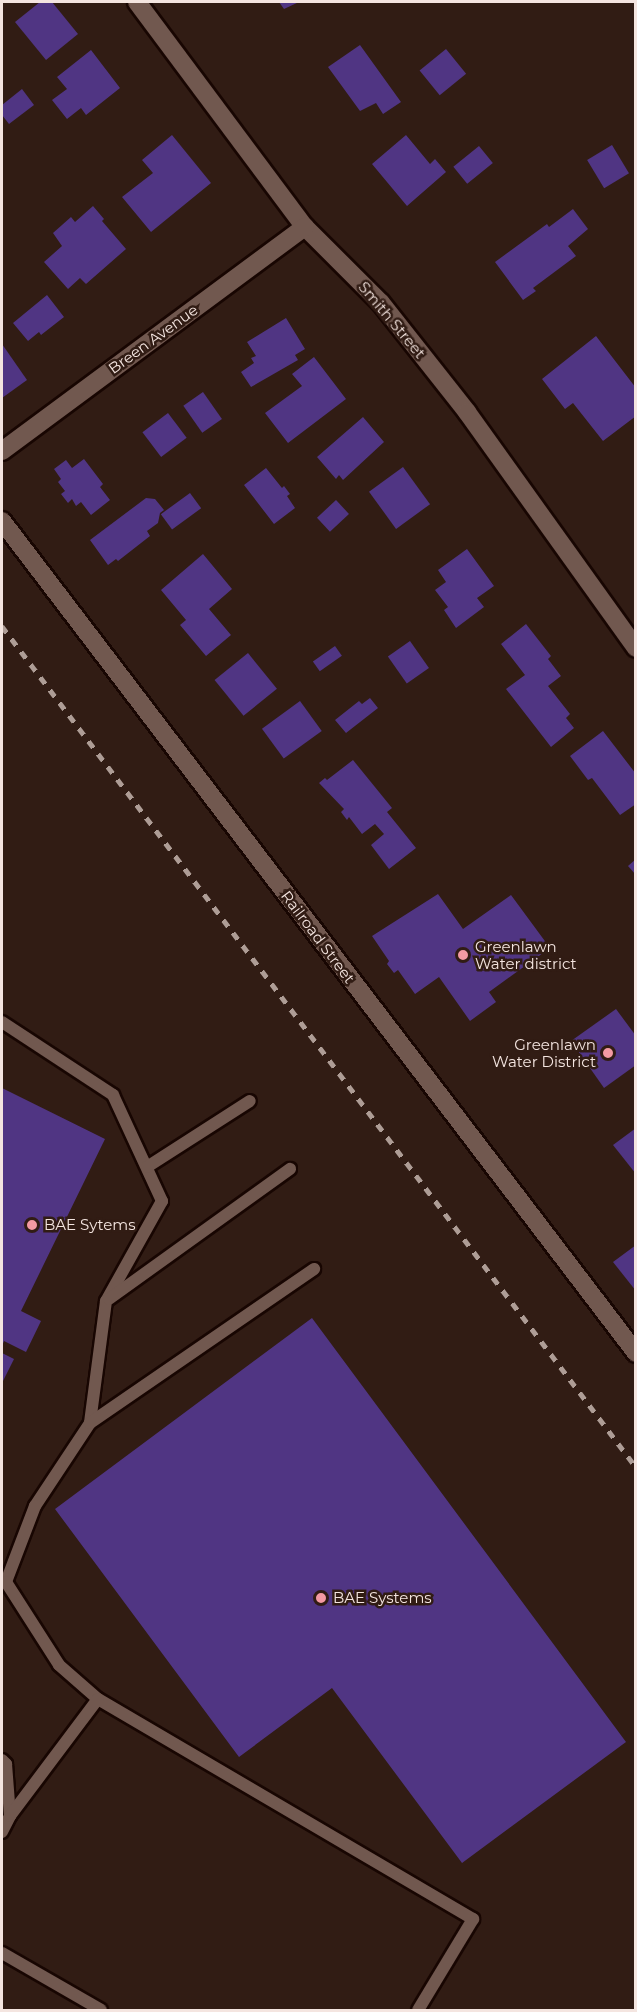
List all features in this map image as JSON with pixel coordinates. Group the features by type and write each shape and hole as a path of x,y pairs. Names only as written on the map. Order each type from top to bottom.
{"street":[{"name":"Smith Street","path":"137,2 305,227 381,303 460,403 636,648"},
{"name":"Breen Avenue","path":"2,451 305,227"},
{"name":"Railroad Street","path":"2,521 636,1353"}],"lane":[{"path":"2,1022 113,1095 162,1200 106,1301 90,1423"},
{"path":"147,1167 250,1101"},
{"path":"106,1301 290,1169"},
{"path":"314,1269 90,1423 35,1506 4,1586 59,1665 98,1699 472,1919 418,2010"},
{"path":"2,1832 10,1816 98,1699"},
{"path":"2,1760 6,1764 10,1816"},
{"path":"2,1953 101,2010"}],"building":[{"path":"40,2 52,2 78,34 46,60 15,22"},
{"path":"279,2 299,2 284,9"},
{"path":"360,45 401,102 383,114 376,103 360,111 328,67"},
{"path":"446,49 466,74 440,95 420,70"},
{"path":"91,50 120,88 86,115 81,108 67,119 52,100 67,89 57,77"},
{"path":"22,89 34,105 9,124 2,115 2,105"},
{"path":"172,135 211,183 151,232 122,197 153,173 142,160"},
{"path":"406,135 430,164 435,159 446,172 407,206 372,164"},
{"path":"612,145 629,173 604,188 587,160"},
{"path":"479,146 493,163 467,184 453,167"},
{"path":"93,206 104,219 102,221 126,249 86,284 80,278 68,289 44,262 62,246 53,233 71,217 75,222"},
{"path":"573,209 588,229 568,246 576,256 533,288 536,291 523,300 495,262 547,224 549,227"},
{"path":"47,295 64,317 41,335 39,332 28,341 13,323"},
{"path":"286,318 305,349 295,355 298,360 251,387 241,372 254,363 251,358 256,356 247,342"},
{"path":"596,336 636,388 636,416 603,441 573,403 565,409 542,379"},
{"path":"2,344 27,380 2,398"},
{"path":"314,357 346,399 288,443 265,413 302,386 292,374"},
{"path":"203,392 222,419 202,433 183,406"},
{"path":"168,413 187,438 161,457 142,432"},
{"path":"363,417 384,442 343,480 339,475 336,479 317,457"},
{"path":"84,459 103,484 100,487 110,500 91,515 81,502 76,506 72,499 68,503 61,494 65,491 58,482 61,479 54,469 66,460 72,468"},
{"path":"403,467 430,504 396,529 369,492"},
{"path":"266,468 282,488 284,486 290,494 287,496 295,508 274,524 244,485"},
{"path":"190,493 201,508 172,530 161,514"},
{"path":"146,498 155,499 164,510 160,513 158,523 147,531 150,536 118,561 116,559 108,565 90,540"},
{"path":"336,500 349,514 330,532 317,518"},
{"path":"467,549 494,586 477,598 484,607 456,628 444,610 448,607 435,590 446,582 438,570"},
{"path":"203,554 232,589 209,609 231,635 206,656 180,625 186,620 161,590"},
{"path":"526,624 551,656 548,659 561,676 548,686 570,714 566,718 574,728 551,747 506,689 525,675 501,644"},
{"path":"410,641 429,668 407,684 388,656"},
{"path":"335,646 342,656 320,671 313,661"},
{"path":"248,653 277,689 244,716 215,680"},
{"path":"370,698 378,708 346,733 335,720 359,701 362,704"},
{"path":"300,701 322,731 284,759 262,729"},
{"path":"603,731 636,774 636,804 620,815 592,778 588,780 570,756"},
{"path":"353,760 392,808 387,812 416,848 389,869 371,845 384,834 375,824 362,834 349,817 347,820 341,812 344,809 319,783 325,778 327,780"},
{"path":"636,859 636,875 628,866"},
{"name":"Greenlawn Water district","path":"438,894 463,929 511,895 550,948 489,992 496,1002 470,1021 439,977 415,994 398,970 394,973 387,964 389,961 372,936"},
{"name":"Greenlawn Water District","path":"616,1009 636,1036 636,1065 604,1088 571,1041"},
{"name":"BAE Sytems","path":"2,1088 105,1139 21,1311 41,1321 26,1352 4,1341 2,1346"},
{"path":"636,1128 636,1174 613,1145"},
{"path":"636,1245 636,1291 613,1262"},
{"name":"BAE Systems","path":"312,1318 626,1742 462,1863 332,1688 239,1757 55,1509"},
{"path":"2,1353 14,1359 3,1381 2,1380"}],"railway":[{"path":"2,626 636,1467"}],"place":[{"name":"Greenlawn Water district","path":"463,955"},
{"name":"Greenlawn Water District","path":"608,1053"},
{"name":"BAE Sytems","path":"32,1225"},
{"name":"BAE Systems","path":"321,1598"}]}
